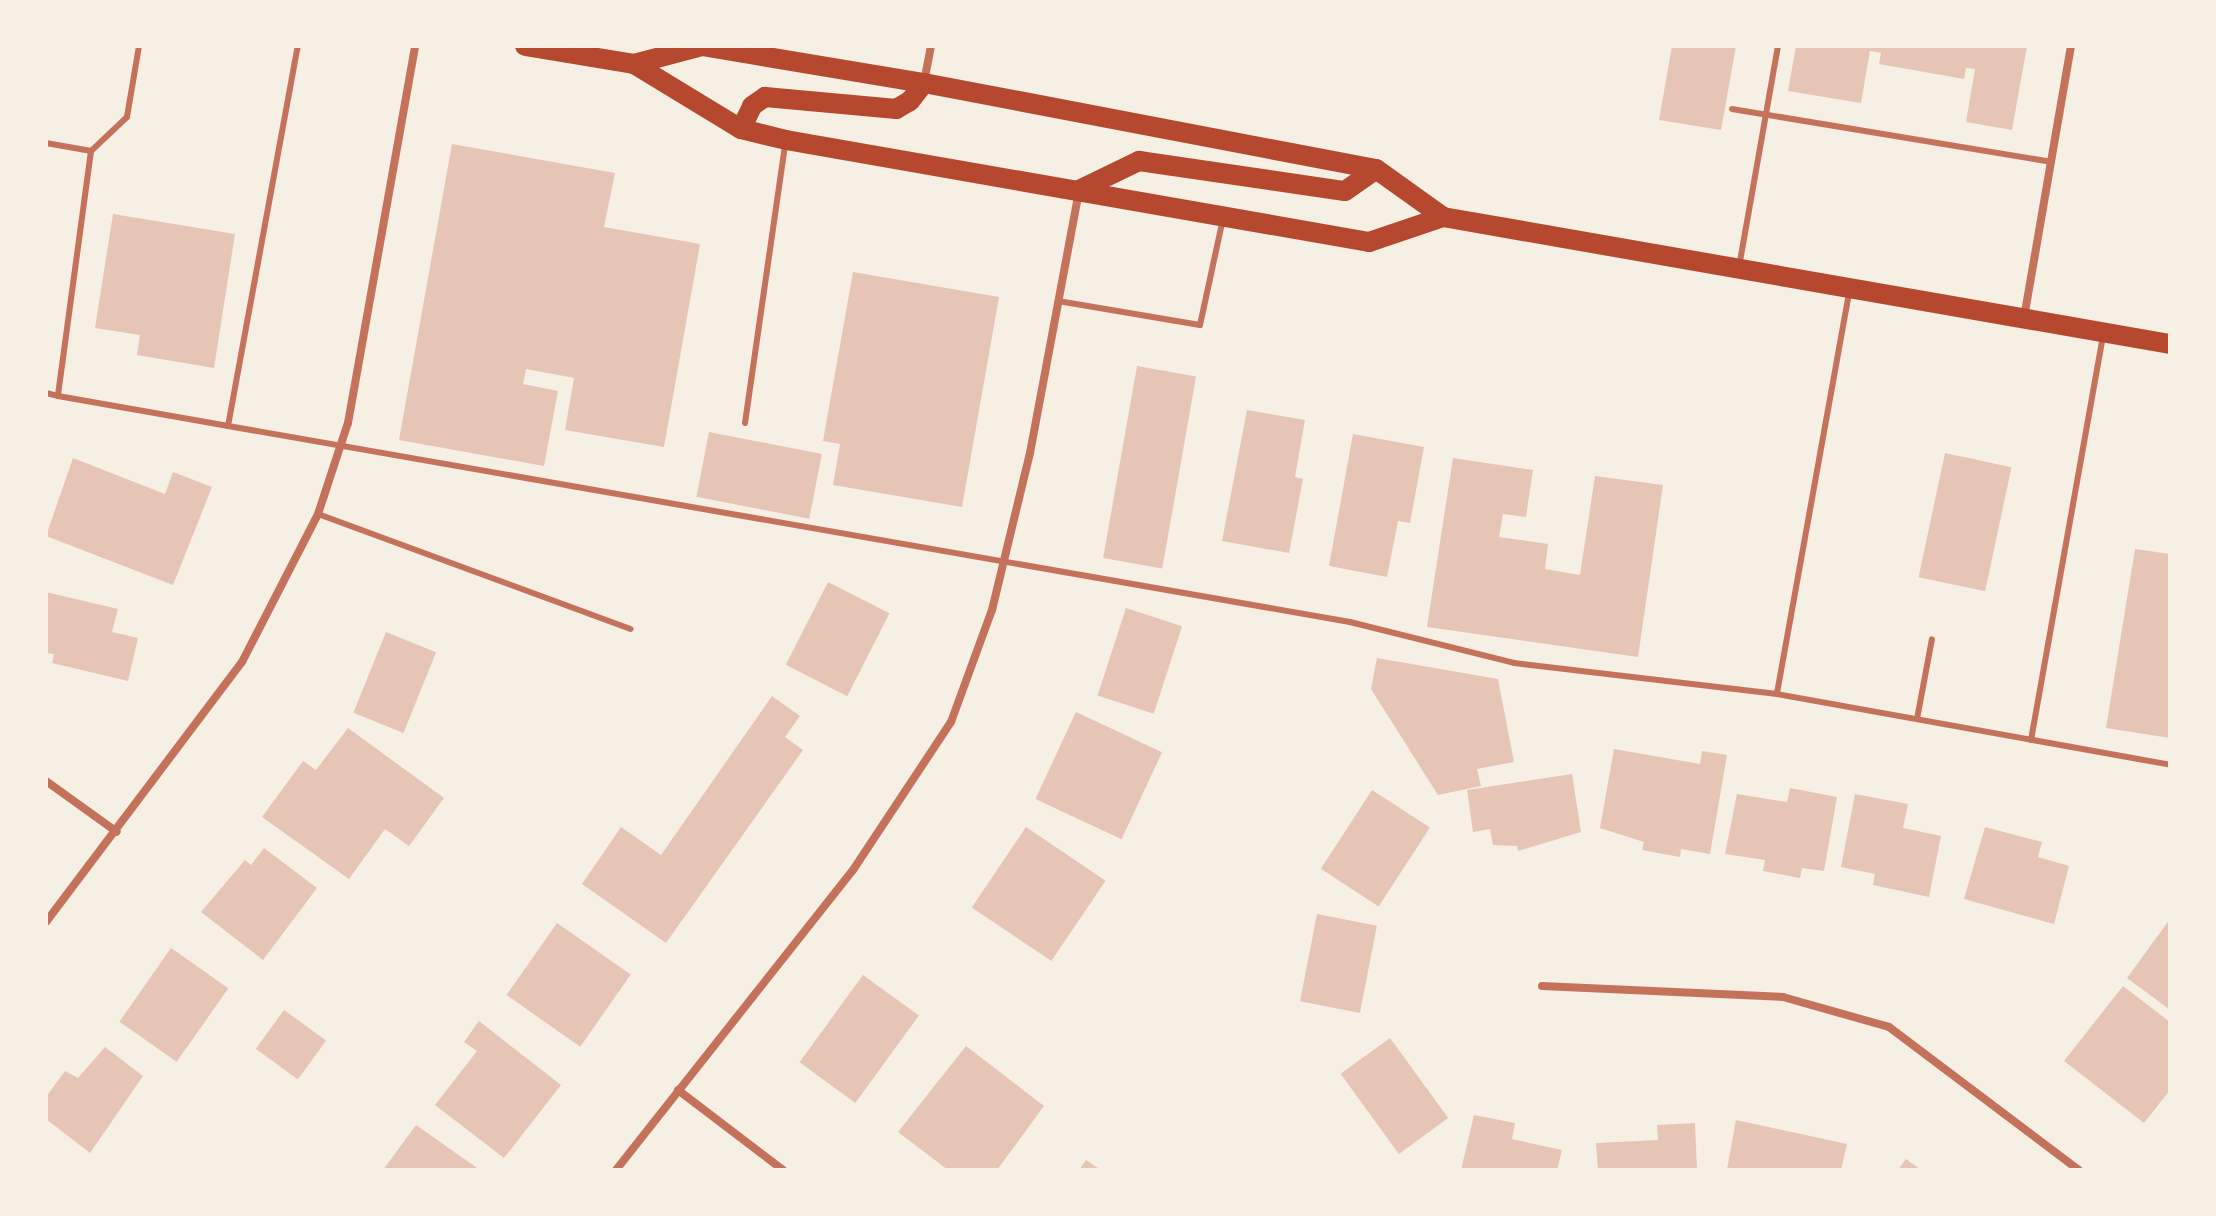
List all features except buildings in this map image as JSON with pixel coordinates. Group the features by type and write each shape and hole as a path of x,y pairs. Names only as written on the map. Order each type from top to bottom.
{"main road":[{"path":"525,46 634,64 741,129 786,140 1224,214 1369,242 1443,217"},
{"path":"634,64 702,46 924,83 1376,169 1443,217 2170,344"},
{"path":"741,129 752,106 765,97 896,109 910,101 924,83"},
{"path":"1079,190 1139,161 1345,191 1376,169"}],"street":[{"path":"46,922 117,832 242,662 318,514 341,442 415,46"},
{"path":"924,83 931,46"},
{"path":"2024,319 2071,46"},
{"path":"616,1170 853,870 951,722 992,610 1079,190"},
{"path":"46,781 117,832"},
{"path":"1542,986 1783,997 1889,1027 2079,1170"},
{"path":"678,1090 783,1170"}],"lane":[{"path":"58,396 91,151 127,117 139,46"},
{"path":"228,426 298,46"},
{"path":"1739,270 1778,46"},
{"path":"1732,109 2051,162"},
{"path":"745,423 786,140"},
{"path":"46,143 91,151"},
{"path":"1058,301 1200,325 1224,214"},
{"path":"1777,694 1849,289"},
{"path":"2031,740 2104,333"},
{"path":"46,393 228,426 341,442 1003,563 1350,622 1514,663 1777,694 2170,765"},
{"path":"318,514 630,629"},
{"path":"1917,719 1932,639"}]}
